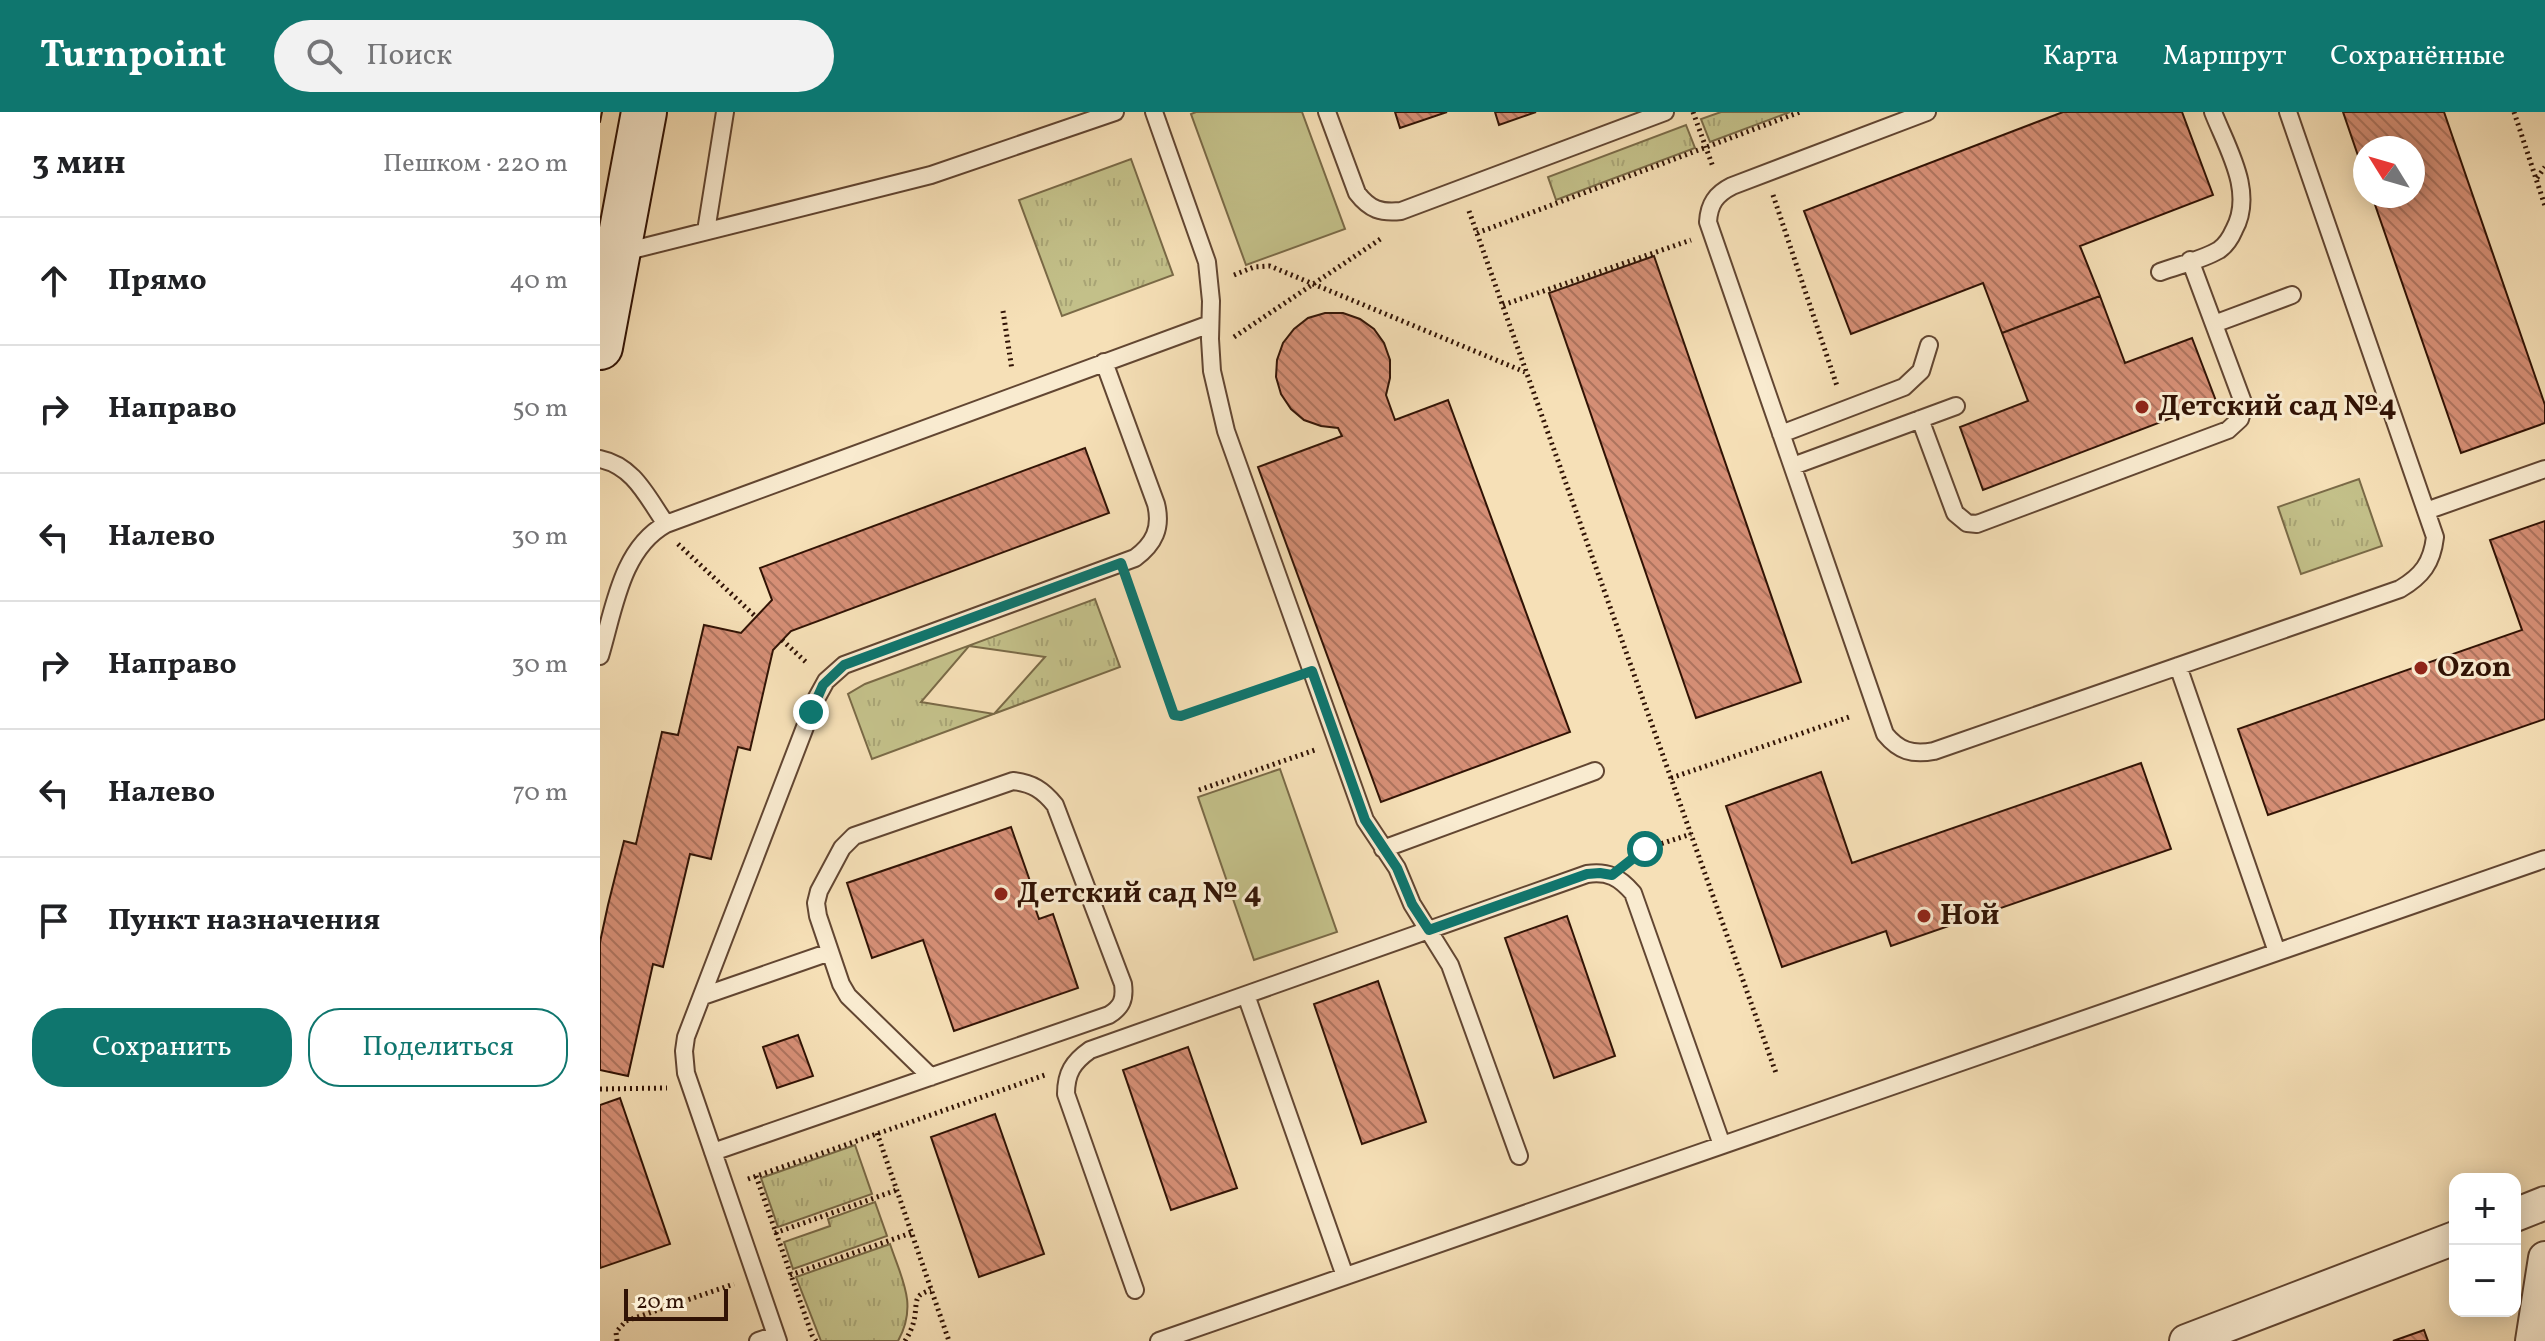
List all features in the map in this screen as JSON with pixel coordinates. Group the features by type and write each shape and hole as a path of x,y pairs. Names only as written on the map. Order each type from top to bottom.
{"main road":[{"path":"600,347 644,112"}],"street":[{"path":"2521,1213 2545,1203"},
{"path":"2186,1341 2449,1240"},
{"path":"2532,1341 2545,1258"}],"lane":[{"path":"706,231 725,112"},
{"path":"617,254 931,175 1115,112"},
{"path":"1154,112 1207,262 1210,353 1216,396 1226,431 1365,820 1397,868 1412,904 1455,976 1519,1156"},
{"path":"1327,112 1357,193 1365,204 1386,213 1401,211 1665,112"},
{"path":"1927,112 1722,191 1715,198 1709,213 1712,232 1885,734 1904,751 1918,754 2400,589 2417,580 2427,567 2435,537 2288,112"},
{"path":"2160,272 2220,249 2230,238 2243,209 2242,189 2213,112"},
{"path":"1920,419 1955,513 1967,523 1977,524 2228,430 2240,419 2244,405 2190,260"},
{"path":"2214,324 2292,295"},
{"path":"600,656 629,562 644,540 663,526 1210,324"},
{"path":"1781,434 1911,383 1925,365 1929,345"},
{"path":"758,1341 777,1338 691,1088 684,1063 686,1037 815,701 826,681 844,665 1135,558 1147,549 1158,527 1159,515 1104,362"},
{"path":"1793,466 1956,406"},
{"path":"600,459 614,462 627,470 663,526"},
{"path":"2426,511 2545,469"},
{"path":"2178,666 2277,952"},
{"path":"1383,849 1595,771"},
{"path":"713,1152 931,1077 1109,1015 1123,1003 1123,984 1055,805 1046,794 1026,782 1013,781 849,839 817,897 818,916 841,984 852,1001 931,1077"},
{"path":"1159,1341 2545,859"},
{"path":"1135,1290 1066,1094 1072,1066 1090,1050 1587,874 1612,875 1623,881 1633,893 1722,1145"},
{"path":"703,996 830,952"},
{"path":"1246,995 1345,1276"}],"path":[{"path":"1693,112 1722,191"},
{"path":"1477,233 1800,112"},
{"path":"2514,112 2545,206"},
{"path":"2536,178 2545,167"},
{"path":"1765,173 1845,410"},
{"path":"1461,188 1776,1073"},
{"path":"1503,305 1712,232"},
{"path":"1210,353 1386,235"},
{"path":"1210,283 1265,266 1526,372"},
{"path":"1003,311 1016,395"},
{"path":"663,526 756,617"},
{"path":"1121,563 1174,715 1181,716 1312,671"},
{"path":"782,640 826,681"},
{"path":"1671,778 1876,707"},
{"path":"1199,790 1337,742"},
{"path":"1612,875 1645,849 1691,834"},
{"path":"725,1187 1072,1066"},
{"path":"600,1089 691,1088"},
{"path":"877,1133 949,1341"},
{"path":"756,1176 816,1341"},
{"path":"775,1233 897,1190"},
{"path":"790,1275 911,1233"},
{"path":"617,1341 616,1332 626,1321 756,1276"},
{"path":"905,1341 913,1325 916,1299 919,1294 931,1289"}],"green space":[{"path":"1302,112 1345,229 1246,265 1191,114"},
{"path":"1721,112 1790,112 1710,142 1701,119"},
{"path":"1686,125 1695,148 1556,200 1548,177"},
{"path":"1131,159 1173,275 1062,316 1019,200"},
{"path":"2359,479 2382,546 2301,574 2278,507"},
{"path":"1095,599 1120,667 994,714 872,759 848,694 865,684","holes":["969,646 1045,657 994,714 921,702"]},
{"path":"1280,769 1337,932 1254,960 1198,797"},
{"path":"855,1145 872,1194 778,1227 761,1178"},
{"path":"875,1202 887,1236 793,1269 784,1242 830,1226 828,1219"},
{"path":"890,1244 903,1281 907,1304 907,1316 898,1341 821,1341 796,1277"}],"building":[{"path":"1395,112 1447,112 1400,128"},
{"path":"1495,112 1536,112 1499,125"},
{"path":"2063,112 2182,112 2213,195 2080,246 2100,296 2002,333 1983,283 1851,334 1804,211"},
{"path":"2343,112 2444,112 2545,405 2545,423 2461,453 2376,208 2425,208 2425,136 2353,136 2353,141"},
{"path":"1654,256 1801,682 1696,718 1549,293"},
{"path":"2100,296 2125,363 2192,338 2216,401 1983,490 1960,427 2028,401 2002,333"},
{"path":"1325,313 1343,313 1360,319 1374,329 1384,343 1390,360 1386,395 1395,420 1448,400 1570,732 1381,802 1258,467 1342,436 1338,428 1304,420 1291,409 1281,394 1276,377 1277,360 1283,343 1308,318"},
{"path":"1085,448 1109,513 791,631 773,650 750,750 738,747 711,859 690,854 663,967 653,964 628,1076 600,1070 600,942 608,905 624,841 636,844 662,732 678,735 704,625 741,633 772,600 760,568"},
{"path":"2545,521 2545,719 2268,815 2238,729 2522,630 2490,540"},
{"path":"2141,763 2171,849 1891,946 1886,931 1782,967 1726,806 1821,772 1852,863"},
{"path":"1011,827 1037,901 1033,902 1039,919 1053,914 1078,988 954,1031 923,940 872,958 847,883"},
{"path":"1567,916 1615,1056 1554,1078 1505,938"},
{"path":"1378,981 1426,1122 1362,1144 1314,1004"},
{"path":"798,1035 813,1076 777,1088 763,1047"},
{"path":"1188,1047 1237,1188 1171,1210 1123,1070"},
{"path":"620,1098 670,1244 600,1268 600,1105"},
{"path":"995,1114 1044,1254 979,1277 931,1137"},
{"path":"2424,1330 2428,1341 2393,1341"}],"tram line":[{"path":"600,122 602,112"}],"place":[{"name":"Детский сад №4","path":"2142,407"},
{"name":"Ozon","path":"2421,668"},
{"name":"Детский сад № 4","path":"1001,894"},
{"name":"Ной","path":"1924,916"}],"route":[{"path":"811,712 823,685 844,665 1121,563 1174,715 1181,716 1312,671 1365,820 1397,868 1412,904 1429,930 1587,874 1612,875 1645,849"}]}
